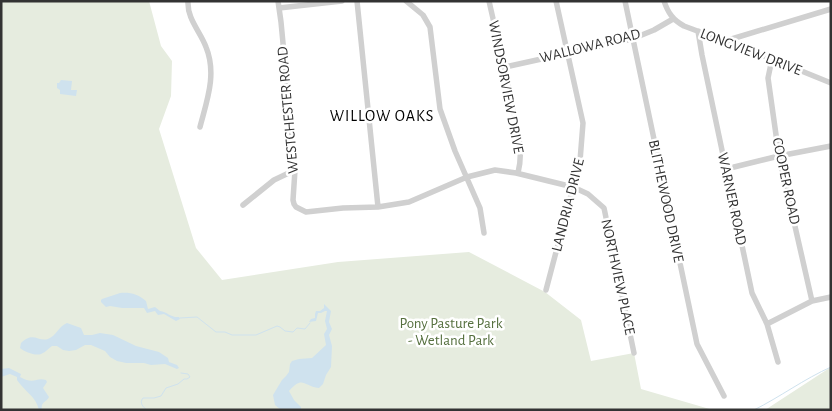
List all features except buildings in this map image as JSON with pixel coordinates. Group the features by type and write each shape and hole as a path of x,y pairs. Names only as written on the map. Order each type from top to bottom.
{"street":[{"path":"188,1 189,14 206,46 211,64 210,92 200,126"},
{"name":"WESTCHESTER ROAD","path":"278,1 295,170 294,204 306,212"},
{"path":"279,8 342,1"},
{"path":"357,1 378,207"},
{"path":"406,1 423,15 430,27 440,108 454,151 480,208 484,233"},
{"name":"WINDSORVIEW DRIVE","path":"489,1 521,150 518,173"},
{"name":"LANDRIA DRIVE","path":"546,290 580,161 583,123 556,1"},
{"name":"BLITHEWOOD DRIVE","path":"625,1 697,344 724,396"},
{"path":"664,1 668,13 673,19"},
{"path":"725,41 831,9"},
{"name":"WALLOWA ROAD","path":"504,67 632,39 654,30 673,19"},
{"name":"LONGVIEW DRIVE","path":"673,19 698,32 831,83"},
{"name":"WARNER ROAD","path":"698,32 752,293 767,324 778,362"},
{"name":"COOPER ROAD","path":"772,59 768,78 779,156 812,301"},
{"path":"726,169 831,146"},
{"path":"243,205 274,180 295,170"},
{"name":"NORTHVIEW PLACE","path":"306,212 378,207 409,202 467,177 495,170 518,173 573,187 588,194 604,208 634,353"},
{"path":"767,324 812,301 831,297"}],"green space":[{"name":"Pony Pasture Park - Wetland Park","path":"1,1 149,1 161,46 172,61 171,96 159,129 196,248 222,280 338,262 469,252 545,292 581,320 591,361 634,353 641,389 713,410 1,410"},
{"path":"831,367 831,410 765,410"}],"water":[{"path":"61,80 72,81 71,90 77,90 76,96 60,94 57,83"},
{"path":"120,293 137,295 146,301 148,309 155,307 180,319 176,321 164,314 158,315 155,311 147,313 144,308 106,307 101,302 102,299"},
{"path":"324,304 331,311 329,322 332,329 329,335 332,346 331,367 319,388 300,382 289,391 301,407 301,410 281,410 275,405 273,395 289,372 292,361 312,358 326,345 324,334 327,329 325,321 327,311 318,313 316,321 309,322 315,318 316,311 324,308"},
{"path":"67,323 81,328 84,335 100,333 113,335 136,346 159,352 168,358 169,362 177,365 179,368 177,369 165,364 151,365 117,361 105,351 91,345 85,345 76,350 69,351 52,346 41,354 30,353 20,348 21,343 32,337 44,340 51,338"},
{"path":"9,368 21,374 20,377 25,379 32,381 46,380 47,382 43,388 49,397 43,404 42,410 39,410 33,397 20,384 17,377 10,374 1,377 1,369"}],"waterway":[{"path":"180,318 197,317 216,332 225,332 232,335 256,335 277,326 285,331 293,332 297,328 305,329 310,323"},
{"path":"754,410 831,367"},
{"path":"147,410 141,403 143,398 161,396 166,388 190,377 188,374 181,373"}],"district":[{"name":"WILLOW OAKS","path":"382,116"}]}
